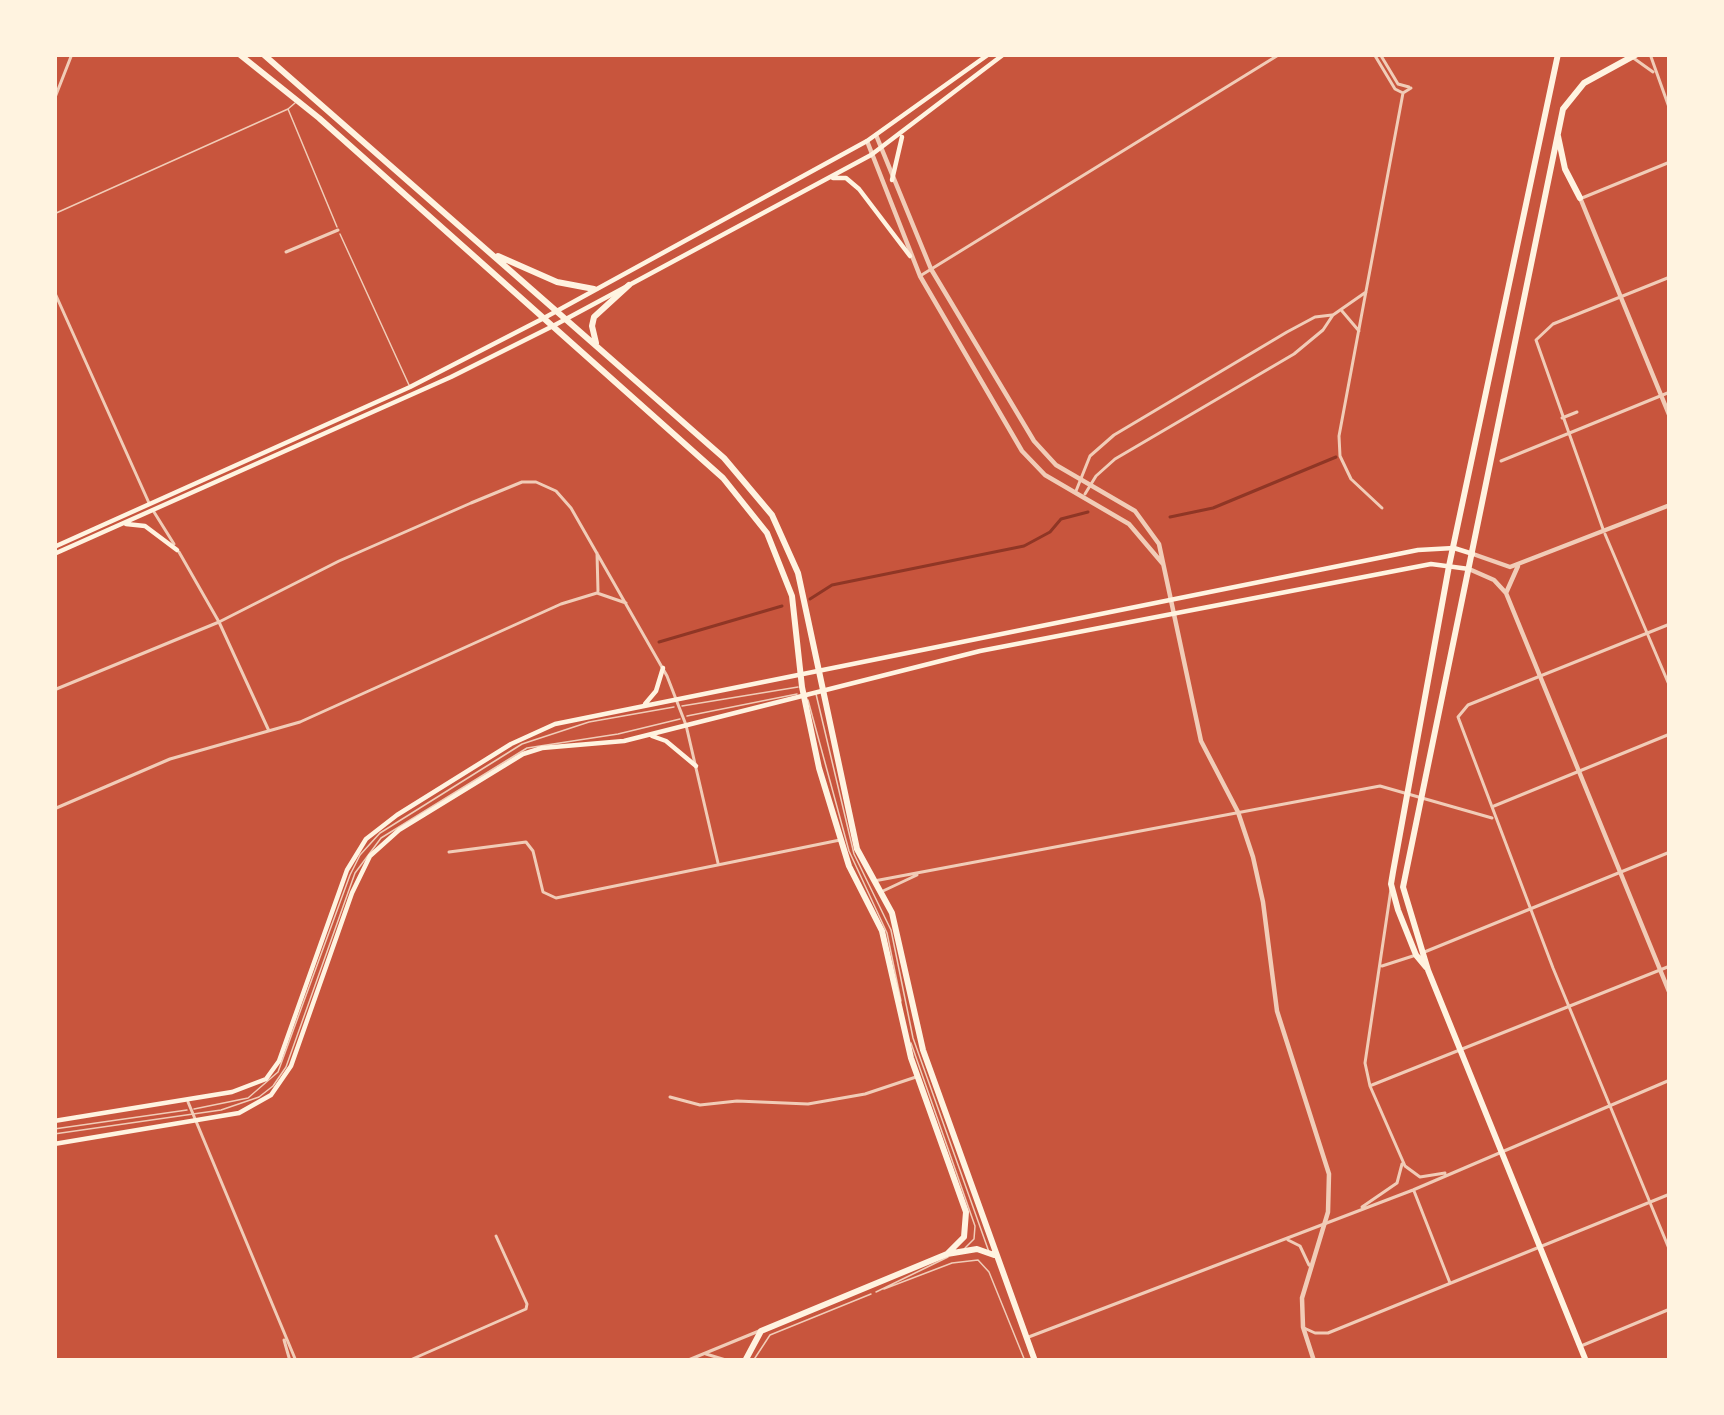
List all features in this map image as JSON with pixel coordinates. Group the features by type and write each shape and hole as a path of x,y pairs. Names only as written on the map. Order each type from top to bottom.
{"main road":[{"path":"239,54 553,326 723,478 756,516 778,554 792,596 803,691 840,839 884,937 917,1077 968,1220 962,1241 947,1254"},
{"path":"412,390 867,141 989,54"},
{"path":"54,550 553,326 881,149 1004,54"},
{"path":"266,55 724,458 772,514 798,573 850,828 892,913 923,1051 1035,1361"},
{"path":"1586,1361 1429,970 1402,886 1563,109 1572,93 1635,56"},
{"path":"1429,970 1416,955 1391,884 1449,566 1557,57"},
{"path":"892,180 904,132"},
{"path":"1558,132 1565,169 1580,199"},
{"path":"827,179 851,182 910,256"},
{"path":"490,252 557,282 594,290"},
{"path":"596,344 594,316 629,285"},
{"path":"54,550 118,526 151,507"},
{"path":"118,526 140,524 177,550"},
{"path":"54,1128 248,1089 276,1067 347,870 371,834 523,738 582,716 1418,550 1454,548 1473,554"},
{"path":"54,1144 192,1114 252,1108 284,1080 359,875 386,839 523,754 606,744 955,656 1430,564 1469,569"},
{"path":"645,704 656,691 663,668"},
{"path":"647,734 666,742 696,766"},
{"path":"749,1361 761,1331 947,1254 989,1252 997,1258"}],"street":[{"path":"54,100 72,54"},
{"path":"920,276 1280,54"},
{"path":"1377,54 1399,85 1411,88 1403,93 1339,445 1351,479 1382,508"},
{"path":"1652,55 1670,110"},
{"path":"1635,56 1655,73"},
{"path":"877,135 931,269 1034,441 1056,465 1125,503 1160,544 1201,741 1238,812 1259,880 1277,1011 1329,1174 1325,1222 1301,1298 1303,1327 1314,1361"},
{"path":"867,141 910,256 1022,451 1045,475 1129,524 1163,565"},
{"path":"1670,162 1580,199 1670,416"},
{"path":"286,252 338,230"},
{"path":"1670,277 1552,324 1538,334 1535,344 1604,531 1670,687"},
{"path":"54,291 151,507 219,622 270,733"},
{"path":"1075,493 1090,457 1114,435 1287,332 1315,317 1333,315 1368,292"},
{"path":"1341,310 1360,333"},
{"path":"1084,497 1090,484 1115,460 1294,353 1324,330 1333,315"},
{"path":"1501,461 1670,392"},
{"path":"1561,418 1577,412"},
{"path":"54,690 219,622 339,561 522,482 536,482 563,497 663,668 680,706 718,863"},
{"path":"1473,554 1504,566 1519,564 1670,505"},
{"path":"594,545 598,592"},
{"path":"1506,593 1519,564"},
{"path":"1469,569 1494,580 1506,593 1670,994"},
{"path":"54,808 170,759 270,733 561,604 598,592 627,604"},
{"path":"1670,624 1468,705 1460,712 1459,722 1670,1251"},
{"path":"1490,808 1670,734"},
{"path":"873,880 1380,786 1494,818"},
{"path":"448,852 526,842 533,851 543,892 556,898 840,839"},
{"path":"1379,967 1670,852"},
{"path":"880,892 918,874"},
{"path":"1391,884 1364,1052 1370,1086 1402,1160 1415,1176 1453,1171"},
{"path":"1370,1086 1670,966"},
{"path":"670,1097 700,1105 737,1101 808,1104 865,1094 917,1077"},
{"path":"1026,1338 1413,1190 1670,1080"},
{"path":"188,1100 293,1361"},
{"path":"1355,1211 1397,1183 1402,1160"},
{"path":"1413,1190 1450,1284"},
{"path":"1303,1327 1328,1333 1670,1194"},
{"path":"408,1361 526,1310 496,1236"},
{"path":"1286,1239 1300,1246 1309,1265"},
{"path":"1580,1346 1670,1310"},
{"path":"686,1361 761,1331"},
{"path":"704,1353 729,1361"}],"lane":[{"path":"54,214 288,109 308,92"},
{"path":"288,109 412,390"},
{"path":"192,1114 248,1098 278,1072 350,875 380,832 522,744 589,722 803,691 813,712 849,851 887,933 914,1055 975,1226 974,1239 958,1252 876,1292"},
{"path":"819,692 854,854 891,929 914,1038 989,1252"},
{"path":"54,1128 250,1103 278,1081 355,873 381,838 527,748 684,721"},
{"path":"749,1361 770,1335 952,1263 978,1260 989,1271 1025,1361"}],"waterway":[{"path":"1170,517 1213,508 1336,457"},
{"path":"810,599 832,585 1024,546 1050,532 1061,519 1088,512"},
{"path":"659,642 782,606"}]}
